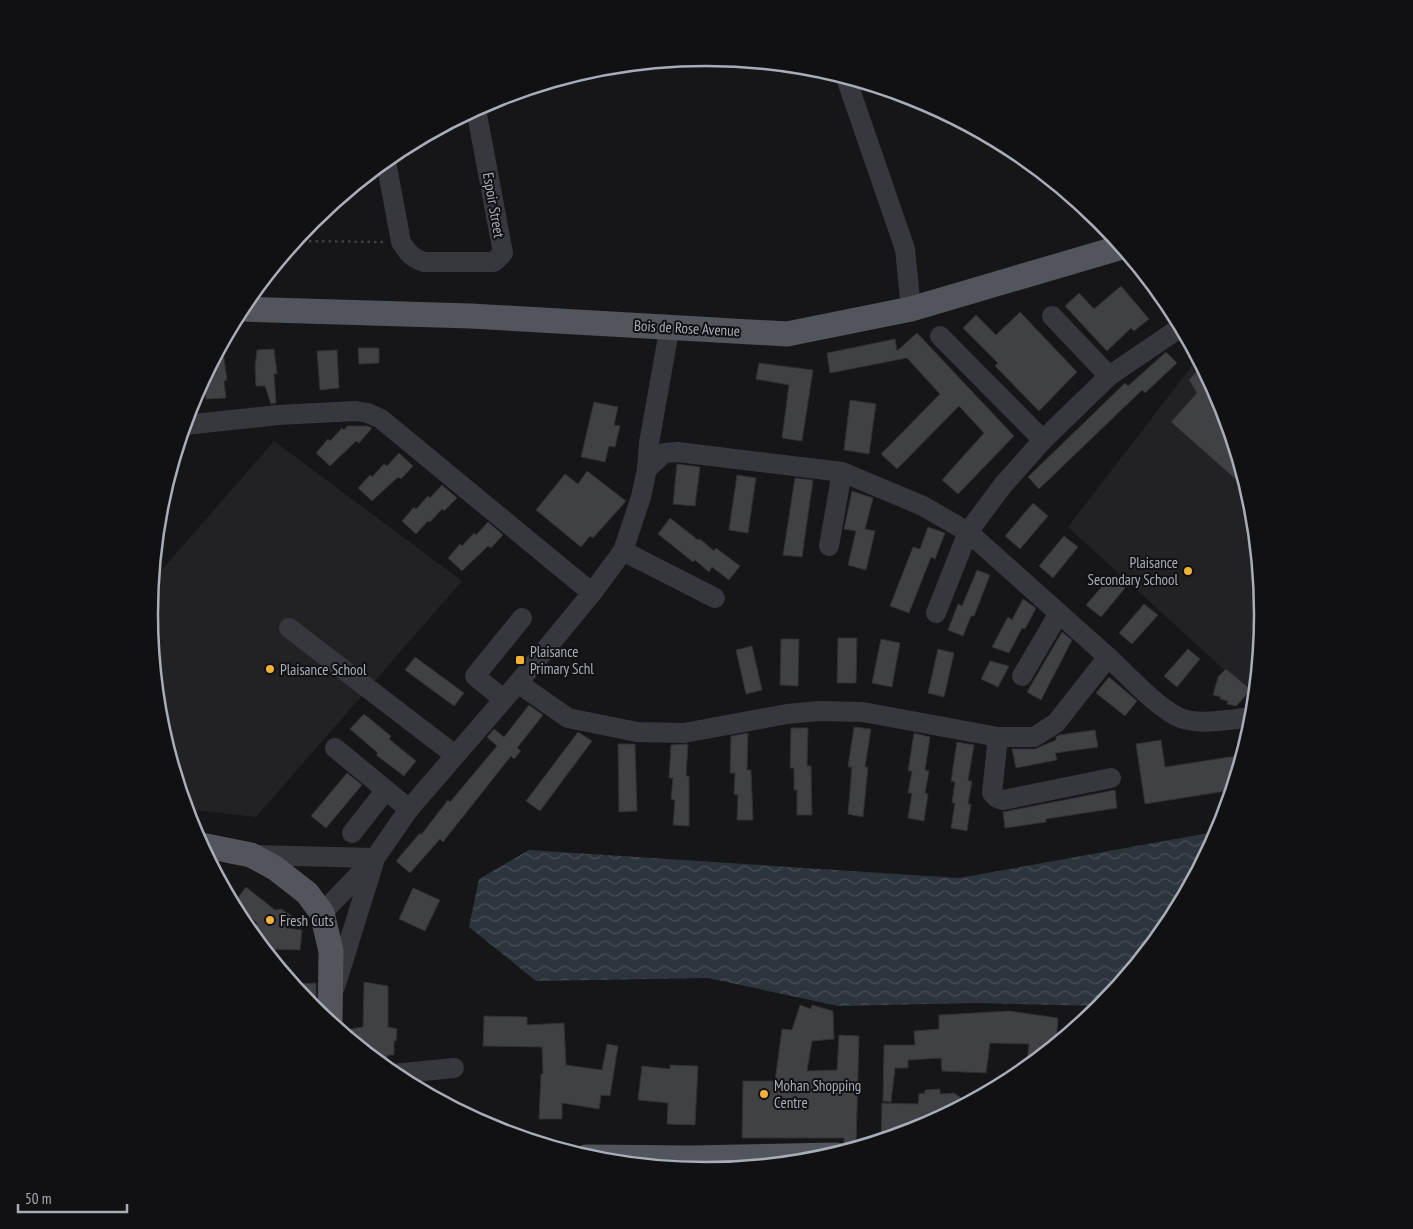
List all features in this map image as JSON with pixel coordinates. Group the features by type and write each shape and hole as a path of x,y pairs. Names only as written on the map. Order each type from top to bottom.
{"main road":[{"name":"Bois de Rose Avenue","path":"251,309 471,316 788,334 911,309 1115,249"},
{"path":"210,847 251,855 275,868 307,893 322,913 332,951 330,1011"},
{"path":"710,1163 765,1159"}],"street":[{"path":"848,85 905,249 911,309"},
{"name":"Espoir Street","path":"401,242 414,258 424,262 494,262 503,253 477,117"},
{"path":"388,169 401,242"},
{"path":"1052,316 1109,376"},
{"path":"322,913 375,858 410,809 518,683 592,593 623,551 641,497 647,469 649,443 669,331"},
{"path":"936,613 968,532 1003,485 1042,440 1109,376 1175,331"},
{"path":"940,336 1042,440"},
{"path":"192,424 278,415 368,413 382,419 592,593"},
{"path":"647,469 664,453 678,452 842,472 923,506 968,532 1155,700 1177,716 1209,722 1245,718"},
{"path":"828,546 842,472"},
{"path":"623,551 715,598"},
{"path":"1022,676 1059,613"},
{"path":"503,699 475,676 522,618"},
{"path":"290,628 455,755"},
{"path":"518,683 568,718 637,732 684,733 787,714 819,711 863,712 998,736 1034,737 1056,723 1108,657"},
{"path":"998,736 992,793 997,798 1003,800 1111,778"},
{"path":"335,748 410,809"},
{"path":"352,833 386,790"},
{"path":"251,855 375,858"},
{"path":"330,1011 375,858"},
{"path":"406,1073 454,1068"}],"path":[{"path":"305,241 401,242"}],"shaded area":[{"name":"Plaisance Secondary School","path":"1194,364 1226,438 1244,508 1250,543 1255,614 1254,650 1249,692 1068,527"},
{"name":"Plaisance School","path":"274,441 462,581 256,817 194,810 187,791 169,721 163,686 159,650 160,572"}],"water":[{"path":"1209,833 1181,889 1162,919 1119,976 1090,1006 976,1003 838,1006 708,978 536,981 469,927 479,879 529,850 959,878"}],"building":[{"path":"1121,286 1149,319 1134,331 1131,328 1107,351 1065,306 1079,293 1094,309"},
{"path":"1020,312 1077,372 1039,411 995,366 998,363 963,328 976,315 996,335"},
{"path":"917,333 1014,436 958,494 942,480 984,433 959,406 897,469 881,454 940,394 907,358 830,373 827,353 895,339 897,351"},
{"path":"358,348 379,348 379,363 359,364"},
{"path":"274,349 277,374 274,374 276,403 271,404 265,386 256,386 255,367 257,350"},
{"path":"337,350 339,388 320,390 317,351"},
{"path":"1166,352 1177,363 1145,393 1142,390 1039,489 1028,477 1125,383 1128,386"},
{"path":"224,356 227,380 224,381 226,398 206,399 205,393"},
{"path":"759,363 813,370 802,441 782,438 789,385 756,379"},
{"path":"1198,372 1225,436 1238,481 1171,422 1197,393 1189,380"},
{"path":"850,400 876,404 869,454 844,450"},
{"path":"594,402 618,407 614,425 620,426 615,447 609,446 605,462 581,457"},
{"path":"347,426 367,426 372,428 359,443 356,441 330,466 316,453 328,439 330,441 342,428 344,430"},
{"path":"399,453 413,466 401,479 398,477 372,501 358,488 384,464 387,466"},
{"path":"677,464 700,467 695,506 673,504"},
{"path":"587,471 626,501 593,538 590,536 581,547 536,510 565,474 578,484"},
{"path":"737,475 756,478 748,533 729,530"},
{"path":"795,478 813,480 802,557 783,555"},
{"path":"442,485 457,498 444,511 442,509 430,522 428,521 416,534 402,521 414,507 416,509 428,496 430,498"},
{"path":"852,491 873,498 865,529 875,531 866,570 848,565 856,531 844,529"},
{"path":"1033,503 1048,516 1020,549 1005,536"},
{"path":"670,518 714,551 716,548 740,566 729,580 712,567 709,572 695,560 693,562 658,534"},
{"path":"488,522 503,535 491,548 488,546 462,571 448,558 460,544 462,546 474,533 476,535"},
{"path":"928,527 945,533 935,559 931,557 909,613 890,606 913,547 920,549"},
{"path":"1064,536 1078,547 1053,578 1039,566"},
{"path":"977,570 990,575 974,616 971,616 963,636 948,630 958,604 962,606"},
{"path":"1111,576 1125,588 1101,617 1086,605"},
{"path":"1023,599 1036,608 1025,629 1022,628 1009,653 992,647 1008,617 1012,620"},
{"path":"1144,604 1158,615 1132,644 1119,633"},
{"path":"1062,632 1072,640 1041,700 1027,692"},
{"path":"838,638 857,638 856,683 837,683"},
{"path":"781,639 799,639 798,686 780,685"},
{"path":"881,639 900,643 892,687 872,683"},
{"path":"752,646 762,690 746,694 736,650"},
{"path":"938,649 954,653 944,697 928,693"},
{"path":"1188,649 1200,659 1177,687 1164,676"},
{"path":"415,657 464,693 454,706 405,670"},
{"path":"990,661 1009,666 998,687 981,679"},
{"path":"1226,669 1250,689 1249,692 1236,706 1227,704 1228,701 1213,695 1218,677"},
{"path":"1109,677 1137,701 1125,716 1096,693"},
{"path":"529,705 543,715 517,748 521,751 514,759 511,756 443,842 440,839 410,873 396,861 420,833 421,835 448,800 450,802 497,746 487,737 494,729 504,737"},
{"path":"364,714 391,736 389,739 416,761 404,776 376,755 378,753 350,729"},
{"path":"854,727 871,729 865,767 868,767 863,817 848,814 852,767 848,767"},
{"path":"791,728 808,728 807,766 811,766 812,815 797,815 797,790 794,790 794,768 790,768"},
{"path":"1095,730 1098,747 1055,753 1057,760 1016,768 1012,749 1035,749 1056,740 1056,737 1059,735"},
{"path":"578,732 592,741 540,811 526,801"},
{"path":"748,733 747,770 751,770 753,820 737,820 738,795 734,794 735,773 730,773 731,736"},
{"path":"914,733 930,737 925,770 929,771 925,793 928,794 924,821 908,818 912,793 908,793 912,771 908,771"},
{"path":"1161,740 1165,767 1236,756 1226,791 1145,804 1136,744"},
{"path":"957,742 974,745 968,781 972,781 968,804 971,804 967,831 951,828 955,803 952,803 955,782 951,781"},
{"path":"618,744 635,744 637,811 619,812"},
{"path":"688,744 686,776 689,776 689,826 673,825 675,800 671,799 673,778 669,778 671,745"},
{"path":"347,773 362,785 326,828 311,816"},
{"path":"1115,790 1117,808 1046,819 1046,822 1005,828 1003,812"},
{"name":"Fresh Cuts","path":"246,887 275,910 281,909 292,916 286,928 302,930 300,950 273,949 255,924 258,924 248,915 238,898"},
{"path":"413,888 440,900 425,931 399,919"},
{"path":"364,982 388,986 388,1027 397,1029 396,1041 394,1041 394,1055 388,1055 387,1059 350,1031 350,1029 363,1027"},
{"path":"316,983 316,999 301,984"},
{"path":"800,1005 811,1009 812,1005 833,1011 834,1039 812,1041 807,1071 837,1070 839,1035 859,1036 856,1142 845,1145 844,1138 742,1138 743,1081 775,1081 782,1029 792,1030"},
{"path":"1009,1011 1058,1018 1057,1036 1027,1058 1029,1044 990,1043 986,1073 942,1071 941,1058 908,1060 908,1068 895,1068 891,1102 883,1101 884,1045 915,1045 914,1031 939,1029 939,1015"},
{"path":"484,1016 527,1017 527,1025 564,1023 566,1065 602,1070 607,1044 618,1046 610,1096 601,1095 599,1109 562,1103 562,1119 539,1119 541,1074 543,1074 542,1047 483,1046"},
{"path":"670,1065 698,1066 695,1125 667,1124 668,1103 638,1100 642,1066 670,1069"},
{"path":"940,1089 940,1094 954,1093 960,1097 960,1100 916,1121 881,1135 882,1103 918,1104 919,1094 925,1093 925,1090"}],"place":[{"name":"Plaisance Secondary School","path":"1188,571"},
{"name":"Plaisance Primary Schl","path":"520,660"},
{"name":"Plaisance School","path":"270,669"},
{"name":"Fresh Cuts","path":"270,920"},
{"name":"Mohan Shopping Centre","path":"764,1094"}]}
